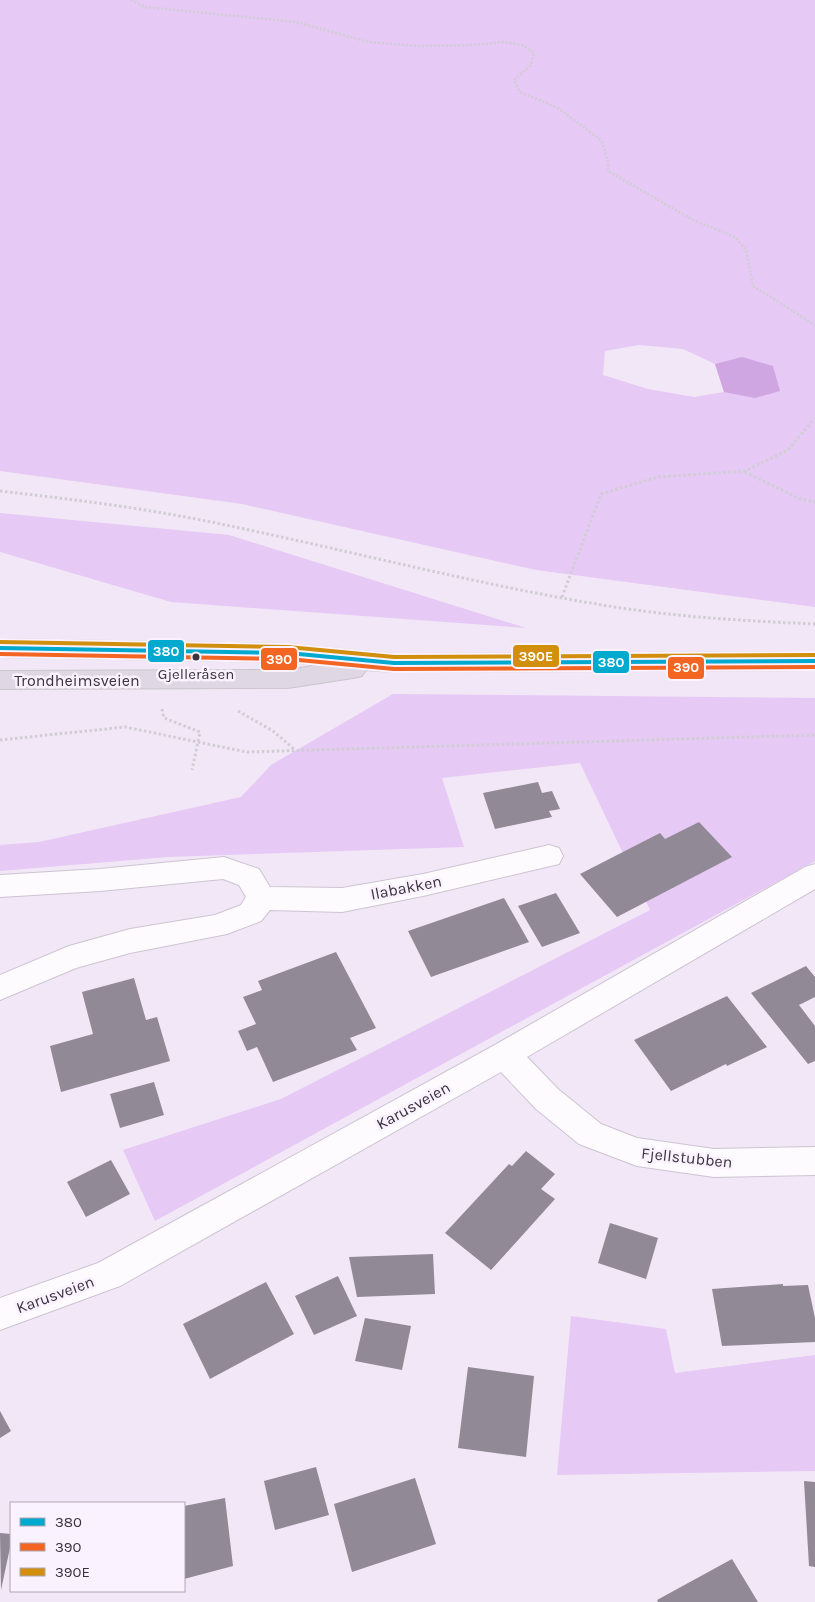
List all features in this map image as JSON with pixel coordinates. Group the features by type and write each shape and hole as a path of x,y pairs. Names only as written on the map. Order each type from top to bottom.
{"highway":[{"name":"Trondheimsveien","path":"0,648 288,653 394,663 815,661"},
{"name":"Trondheimsveien","path":"0,680 288,679 394,663"}],"street":[{"name":"Ilabakken","path":"262,898 342,900 423,885 549,856"},
{"path":"0,886 100,880 224,868 249,877 262,898 251,912 217,926 130,942 69,958 0,988"},
{"name":"Karusveien","path":"0,1314 108,1275 504,1055 815,875"},
{"name":"Fjellstubben","path":"504,1055 547,1099 590,1134 637,1152 714,1163 815,1161"}],"path":[{"path":"131,0 145,7 296,22 369,42 417,46 503,42 523,45 534,53 531,65 514,80 520,92 558,108 602,141 608,162 608,171 693,220 735,237 746,250 753,286 815,325"},
{"path":"562,597 601,494 658,477 745,471 788,450 815,418"},
{"path":"745,471 800,499 815,502"},
{"path":"0,492 37,494 146,510 492,584 562,597 689,616 815,624"},
{"path":"162,706 164,718 200,732 192,770"},
{"path":"230,708 252,717 273,730 295,750"},
{"path":"0,740 125,727 247,752 815,735"}],"shaded area":[{"path":"0,0 815,0 815,607 536,570 242,504 0,471","holes":["639,345 683,349 715,364 724,392 694,397 648,389 603,375 605,351"]},
{"path":"742,357 773,366 780,391 755,398 724,392 715,364"},
{"path":"0,513 229,535 526,628 171,602 0,552"},
{"path":"393,694 815,698 815,861 155,1221 123,1150 281,1099 650,910 580,763 442,778 464,847 168,857 0,871 0,845 39,842 241,797 271,765"},
{"path":"571,1316 666,1329 675,1373 815,1355 815,1471 557,1475"}],"building":[{"path":"538,782 542,793 552,791 560,809 549,811 552,817 495,829 483,793"},
{"path":"699,822 732,857 617,917 580,874 660,833 665,839"},
{"path":"556,893 580,933 542,947 518,906"},
{"path":"504,898 529,942 431,977 408,931"},
{"path":"336,952 376,1028 350,1038 357,1050 273,1082 257,1047 247,1051 238,1031 256,1024 243,997 262,990 258,981"},
{"path":"806,966 815,977 815,997 799,1005 815,1026 815,1061 808,1064 751,993"},
{"path":"134,978 146,1020 157,1017 170,1061 61,1092 50,1046 93,1034 82,992"},
{"path":"727,996 767,1047 727,1066 726,1064 671,1091 634,1040"},
{"path":"154,1082 164,1115 120,1128 110,1094"},
{"path":"526,1151 555,1174 541,1189 555,1199 491,1270 445,1233 509,1164 512,1166"},
{"path":"111,1160 130,1194 86,1217 67,1182"},
{"path":"610,1223 658,1238 646,1279 598,1263"},
{"path":"433,1254 435,1294 357,1297 349,1257"},
{"path":"338,1276 357,1316 314,1335 295,1296"},
{"path":"266,1282 294,1334 210,1379 183,1324"},
{"path":"783,1284 783,1286 808,1285 815,1318 815,1342 722,1346 712,1289"},
{"path":"365,1318 411,1326 402,1370 355,1361"},
{"path":"468,1367 534,1376 526,1457 458,1448"},
{"path":"0,1411 11,1431 0,1438"},
{"path":"316,1467 329,1515 275,1530 264,1481"},
{"path":"415,1478 436,1544 352,1572 334,1504"},
{"path":"804,1481 815,1482 815,1567 809,1566"},
{"path":"225,1498 233,1566 185,1579 185,1506"},
{"path":"0,1533 10,1534 10,1548 1,1590"},
{"path":"732,1559 758,1602 658,1602 657,1600"}],"transit line":[{"name":"390E","path":"0,642 288,647 394,657 815,655"},
{"name":"380","path":"0,648 288,653 394,663 815,661"},
{"name":"390","path":"0,654 288,659 394,669 815,667"}],"place":[{"name":"Gjelleråsen","path":"196,657"}]}
